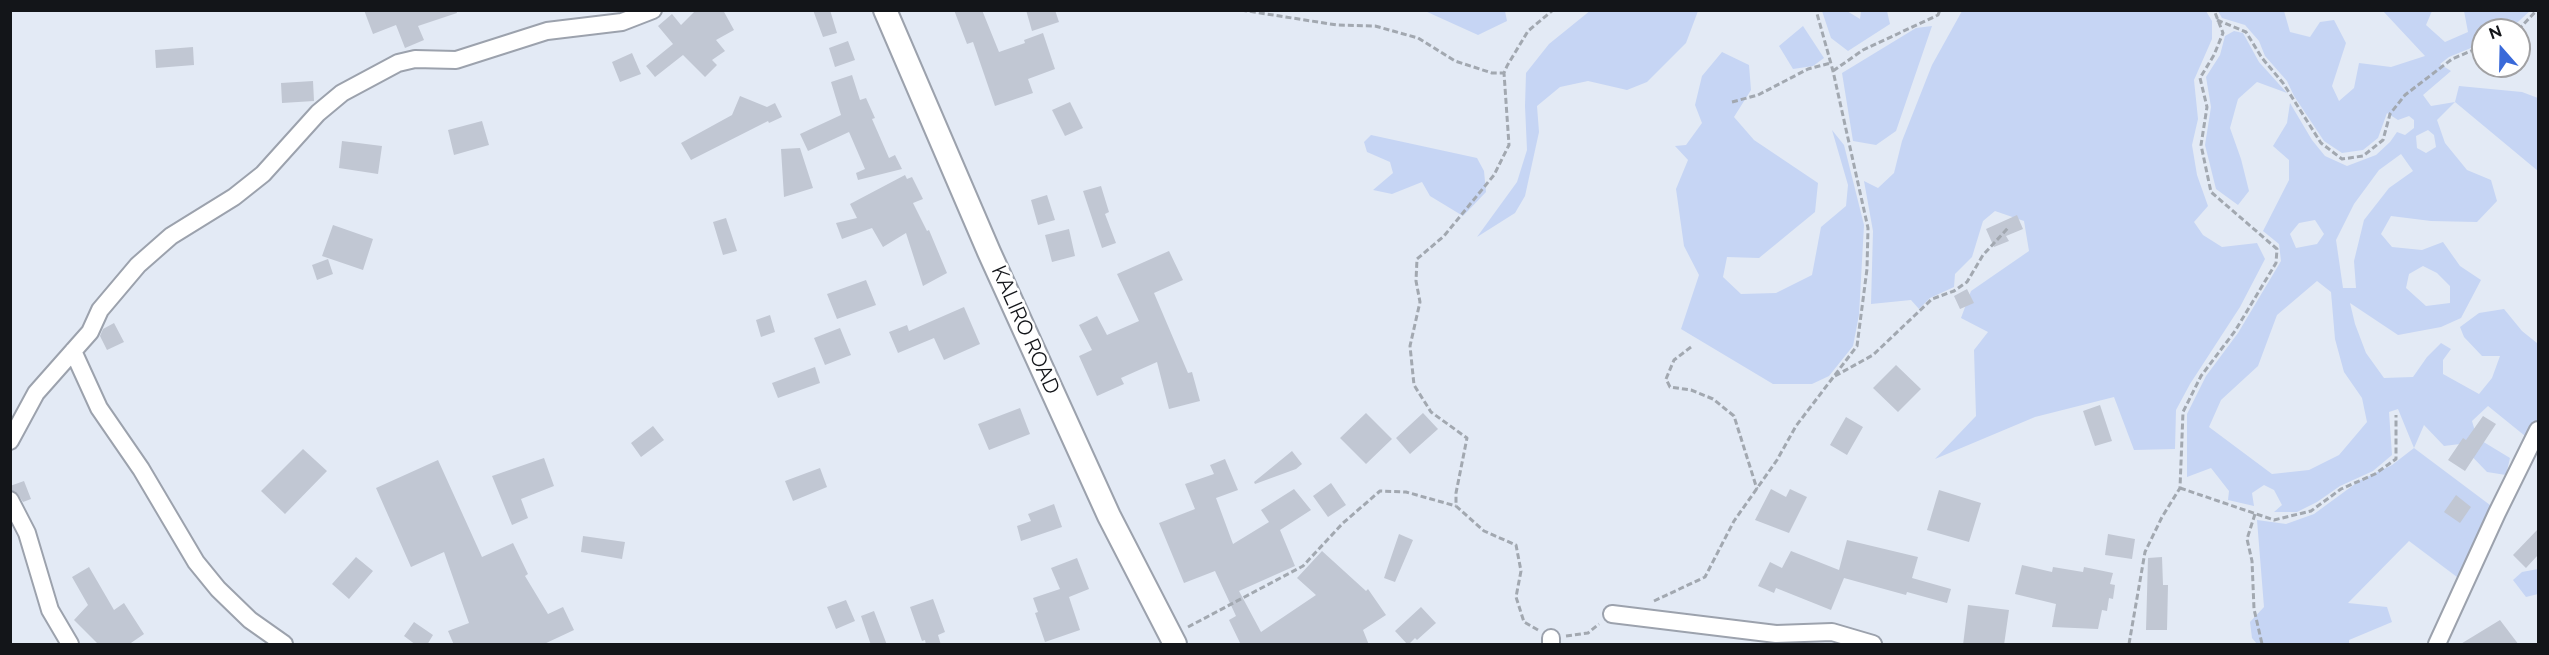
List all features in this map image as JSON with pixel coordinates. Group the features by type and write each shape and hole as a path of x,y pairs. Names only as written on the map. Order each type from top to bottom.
{"main road":[{"name":"KALIRO ROAD","path":"885,10 989,252 1109,516 1173,641"}],"street":[{"path":"10,441 36,393 90,332 100,310 138,265 171,236 234,197 263,174 318,113 342,93 398,63 415,59 456,60 547,31 622,22 653,10"},
{"path":"74,351 99,408 141,469 196,562 218,589 250,620 284,645"},
{"path":"2437,645 2538,429"},
{"path":"10,500 27,533 50,610 70,645"},
{"path":"1612,614 1776,634 1832,632 1873,645"}],"path":[{"path":"1241,10 1337,25 1375,26 1418,38 1455,61 1492,73 1504,73"},
{"path":"1456,506 1456,493 1467,438 1431,412 1414,385 1410,346 1420,302 1416,281 1417,259 1444,236 1494,175 1509,145 1504,73 1528,31 1554,10"},
{"path":"1652,602 1705,577 1734,521 1777,460 1796,426 1857,346 1867,269 1868,228 1833,71 1815,10"},
{"path":"1833,71 1863,50 1938,15 1940,10"},
{"path":"2129,645 2145,552 2162,517 2180,488 2183,412 2201,376 2235,331 2276,263 2277,249 2211,192 2201,146 2207,107 2200,78 2214,55 2223,33 2214,10"},
{"path":"2217,20 2246,32 2262,58 2283,83 2321,143 2342,159 2363,156 2383,140 2390,114 2405,95 2451,58 2471,50"},
{"path":"1732,102 1758,95 1808,69 1831,63"},
{"path":"1834,376 1874,355 1932,299 1954,291 1967,282 1983,255 2008,228"},
{"path":"1691,347 1674,360 1666,379 1670,387 1691,390 1713,399 1734,416 1757,489"},
{"path":"2180,488 2274,520 2311,511 2341,489 2375,474 2396,459 2396,415"},
{"path":"1173,641 1302,566 1343,523 1380,491 1406,492 1456,506 1484,531 1515,545 1521,571 1516,597 1524,622 1551,641 1588,633 1612,614"},
{"path":"2255,514 2247,538 2252,561 2254,609 2262,645"}],"shaded area":[{"path":"1591,10 1698,11 1686,43 1647,82 1627,90 1588,81 1560,87 1537,106 1539,132 1525,196 1515,213 1477,237 1517,182 1527,150 1526,73 1549,44"},
{"path":"1425,11 1505,11 1507,21 1478,35"},
{"path":"1822,11 1847,11 1860,19 1861,11 1887,11 1890,24 1848,51 1831,38"},
{"path":"1962,11 2206,11 2212,21 2212,39 2194,80 2198,119 2192,145 2197,175 2208,206 2194,222 2203,235 2222,247 2257,243 2265,259 2240,307 2190,384 2176,410 2175,449 2134,450 2114,397 2035,417 1935,459 1976,416 1974,350 1988,332 1961,318 1971,291 2029,251 2024,221 1995,211 1983,221 1972,257 1955,274 1954,287 1930,298 1919,309 1911,300 1871,304 1873,231 1864,181 1878,188 1894,173 1902,141 1932,65"},
{"path":"2218,11 2284,11 2290,32 2310,37 2320,22 2334,20 2346,43 2332,86 2339,101 2354,88 2359,63 2391,67 2425,56 2383,11 2432,11 2426,25 2445,42 2468,32 2464,11 2530,11 2522,18 2471,18 2471,48 2449,57 2440,64 2451,71 2423,95 2431,106 2455,102 2437,120 2445,143 2467,170 2491,180 2497,201 2477,222 2431,221 2391,216 2381,234 2392,247 2422,250 2443,242 2460,266 2481,280 2461,318 2441,327 2398,335 2350,303 2366,353 2384,378 2413,377 2427,357 2441,343 2451,349 2443,360 2443,374 2479,394 2492,378 2500,356 2482,356 2464,337 2460,327 2479,313 2504,309 2522,331 2537,343 2538,422 2530,440 2488,406 2472,421 2477,438 2510,458 2506,475 2487,472 2460,444 2444,446 2424,425 2414,448 2398,409 2389,412 2392,455 2373,471 2340,486 2297,512 2274,512 2282,505 2274,490 2264,485 2252,493 2254,506 2228,500 2229,491 2211,468 2187,477 2187,414 2206,376 2238,333 2281,261 2279,244 2263,231 2289,180 2289,160 2273,146 2287,123 2290,103 2312,140 2325,156 2347,166 2376,155 2397,132 2405,135 2414,128 2414,120 2409,116 2398,120 2387,113 2378,138 2363,150 2342,153 2324,141 2294,96 2287,81 2265,56 2259,41 2245,25 2222,18","holes":["2428,130 2434,135 2436,147 2426,153 2417,148 2416,136","2401,154 2413,171 2389,188 2364,220 2354,261 2356,288 2343,288 2336,240 2354,204 2379,170","2315,220 2324,234 2317,244 2296,248 2290,234 2299,223","2423,266 2437,273 2450,286 2450,303 2426,306 2406,288 2409,274","2317,281 2331,292 2335,339 2344,372 2362,398 2367,422 2339,455 2309,470 2272,474 2209,427 2221,400 2258,366 2277,315"]},
{"path":"1803,26 1824,58 1813,66 1793,69 1779,46"},
{"path":"1932,26 1896,131 1876,145 1853,141 1842,73 1916,28"},
{"path":"2234,31 2243,33 2259,62 2287,93 2257,82 2238,99 2230,128 2249,191 2238,205 2216,189 2205,145 2211,107 2206,77 2220,55 2225,36"},
{"path":"1722,52 1749,65 1751,90 1734,117 1754,140 1818,183 1815,212 1759,258 1727,257 1723,277 1741,294 1776,293 1812,275 1821,227 1846,206 1848,185 1832,130 1844,145 1864,225 1859,315 1853,346 1829,376 1812,384 1773,384 1681,329 1699,275 1684,246 1676,189 1688,160 1675,146 1686,145 1702,123 1695,105 1702,76"},
{"path":"2459,86 2522,92 2538,98 2538,171 2455,102"},
{"path":"1371,135 1477,158 1484,171 1486,192 1463,216 1430,196 1422,182 1392,194 1373,190 1393,173 1390,162 1367,152 1364,142"},
{"path":"2414,448 2494,508 2461,580 2409,541 2348,603 2387,607 2392,622 2349,640 2349,644 2257,644 2252,638 2250,622 2264,607 2257,520 2286,524 2314,514 2359,481 2392,465"},
{"path":"2538,569 2538,594 2526,597 2513,580 2522,572"}],"building":[{"path":"364,10 456,10 457,13 418,26 424,40 405,48 396,25 373,34"},
{"path":"696,10 723,10 734,30 716,40 725,51 712,60 717,65 705,77 683,55 655,77 646,66 673,44 658,26 672,14 681,25"},
{"path":"813,10 830,10 837,33 823,37"},
{"path":"954,10 982,10 999,52 1025,43 1024,40 1043,33 1055,69 1028,79 1033,93 995,106 973,42 967,44"},
{"path":"1026,10 1055,10 1059,22 1032,31"},
{"path":"848,41 855,60 835,67 829,48"},
{"path":"193,47 194,65 156,68 155,50"},
{"path":"632,53 641,74 620,82 612,62"},
{"path":"852,75 860,100 866,98 875,118 872,119 889,158 895,155 902,169 858,180 856,173 865,169 849,132 808,151 800,134 841,115 831,82"},
{"path":"313,81 314,101 282,103 281,83"},
{"path":"740,96 767,107 775,103 782,117 769,123 768,121 691,160 681,143 732,115"},
{"path":"1070,102 1083,128 1065,136 1052,110"},
{"path":"482,121 489,145 454,155 448,130"},
{"path":"342,141 382,146 378,174 339,168"},
{"path":"800,148 813,188 784,197 781,149"},
{"path":"905,175 907,179 912,177 923,199 913,203 927,231 929,230 947,273 923,286 906,233 883,247 872,228 842,239 836,223 857,218 850,204"},
{"path":"1101,186 1109,212 1105,214 1116,243 1102,248 1083,191"},
{"path":"1047,195 1055,220 1038,225 1031,200"},
{"path":"2017,215 2023,229 2006,236 2009,241 1994,247 1986,229"},
{"path":"726,218 737,251 723,255 713,222"},
{"path":"333,225 373,239 363,270 322,256"},
{"path":"1069,229 1075,256 1052,262 1045,235"},
{"path":"1169,251 1183,280 1154,293 1188,373 1192,372 1200,401 1169,409 1157,362 1121,378 1124,384 1097,396 1079,356 1092,350 1079,325 1097,316 1107,335 1139,321 1117,274"},
{"path":"328,259 333,274 317,280 312,265"},
{"path":"866,280 876,305 837,319 827,294"},
{"path":"1967,289 1974,303 1960,309 1954,296"},
{"path":"964,307 980,344 944,360 934,338 898,353 889,332 907,325 909,331"},
{"path":"770,315 775,332 761,337 756,320"},
{"path":"114,323 124,342 107,350 100,336 103,329"},
{"path":"840,328 851,355 825,365 814,338"},
{"path":"1896,365 1921,389 1898,412 1873,388"},
{"path":"815,367 820,383 778,398 772,383"},
{"path":"2100,405 2112,441 2095,446 2083,411"},
{"path":"1020,408 1030,434 989,450 978,424"},
{"path":"1366,413 1392,439 1366,464 1340,438"},
{"path":"1423,413 1438,429 1410,454 1396,438"},
{"path":"2483,416 2496,424 2465,471 2448,460 2463,438 2466,440"},
{"path":"1846,417 1863,427 1847,455 1830,445"},
{"path":"653,426 664,440 641,457 631,443"},
{"path":"303,449 327,471 285,514 261,491"},
{"path":"1292,451 1302,464 1296,469 1255,484 1254,482"},
{"path":"544,458 554,486 521,499 528,518 512,525 492,476"},
{"path":"1225,459 1238,490 1216,498 1233,544 1269,522 1261,510 1294,489 1311,510 1280,530 1295,566 1239,591 1261,632 1316,595 1297,578 1322,551 1366,591 1368,589 1386,615 1363,630 1369,645 1241,645 1229,620 1236,616 1215,571 1184,583 1159,523 1195,509 1185,484 1214,474 1210,465"},
{"path":"438,460 482,557 513,543 528,574 525,576 548,614 563,607 574,630 542,645 454,645 448,631 469,623 444,552 411,567 376,488"},
{"path":"820,468 827,487 793,501 785,481"},
{"path":"24,481 31,499 23,502 16,492 10,490 10,486"},
{"path":"1331,483 1346,505 1328,517 1313,496"},
{"path":"1771,489 1786,497 1790,489 1807,497 1789,533 1755,520"},
{"path":"1939,490 1981,503 1969,542 1927,530"},
{"path":"2456,495 2471,507 2460,523 2444,512"},
{"path":"1054,504 1062,527 1021,541 1017,526 1031,521 1028,514"},
{"path":"2538,529 2538,555 2526,568 2513,555"},
{"path":"1399,534 1413,540 1395,582 1384,578"},
{"path":"2108,534 2135,539 2132,559 2105,555"},
{"path":"583,536 625,542 622,559 581,552"},
{"path":"1847,540 1918,557 1912,578 1951,589 1947,603 1907,592 1906,595 1844,578 1831,610 1776,588 1774,593 1758,586 1770,562 1782,568 1791,551 1839,570"},
{"path":"356,557 373,571 349,599 332,584"},
{"path":"2162,557 2163,585 2168,585 2167,630 2146,630 2148,558"},
{"path":"1077,558 1089,589 1069,597 1080,630 1045,642 1035,613 1038,612 1033,598 1060,589 1051,568"},
{"path":"2022,565 2052,572 2053,567 2083,572 2084,567 2113,573 2110,584 2115,585 2113,599 2109,598 2107,611 2102,610 2098,629 2052,627 2056,604 2015,594"},
{"path":"89,567 114,610 124,603 144,634 128,645 99,645 74,620 88,605 72,577"},
{"path":"933,599 945,632 938,635 941,645 926,645 925,640 922,641 910,607"},
{"path":"846,600 855,621 836,629 827,607"},
{"path":"1968,605 2009,610 2004,645 1963,645"},
{"path":"1421,607 1436,623 1408,645 1395,631"},
{"path":"874,611 887,645 871,645 861,616"},
{"path":"2500,620 2519,645 2459,645"},
{"path":"414,622 433,635 427,645 416,645 404,636"}]}
